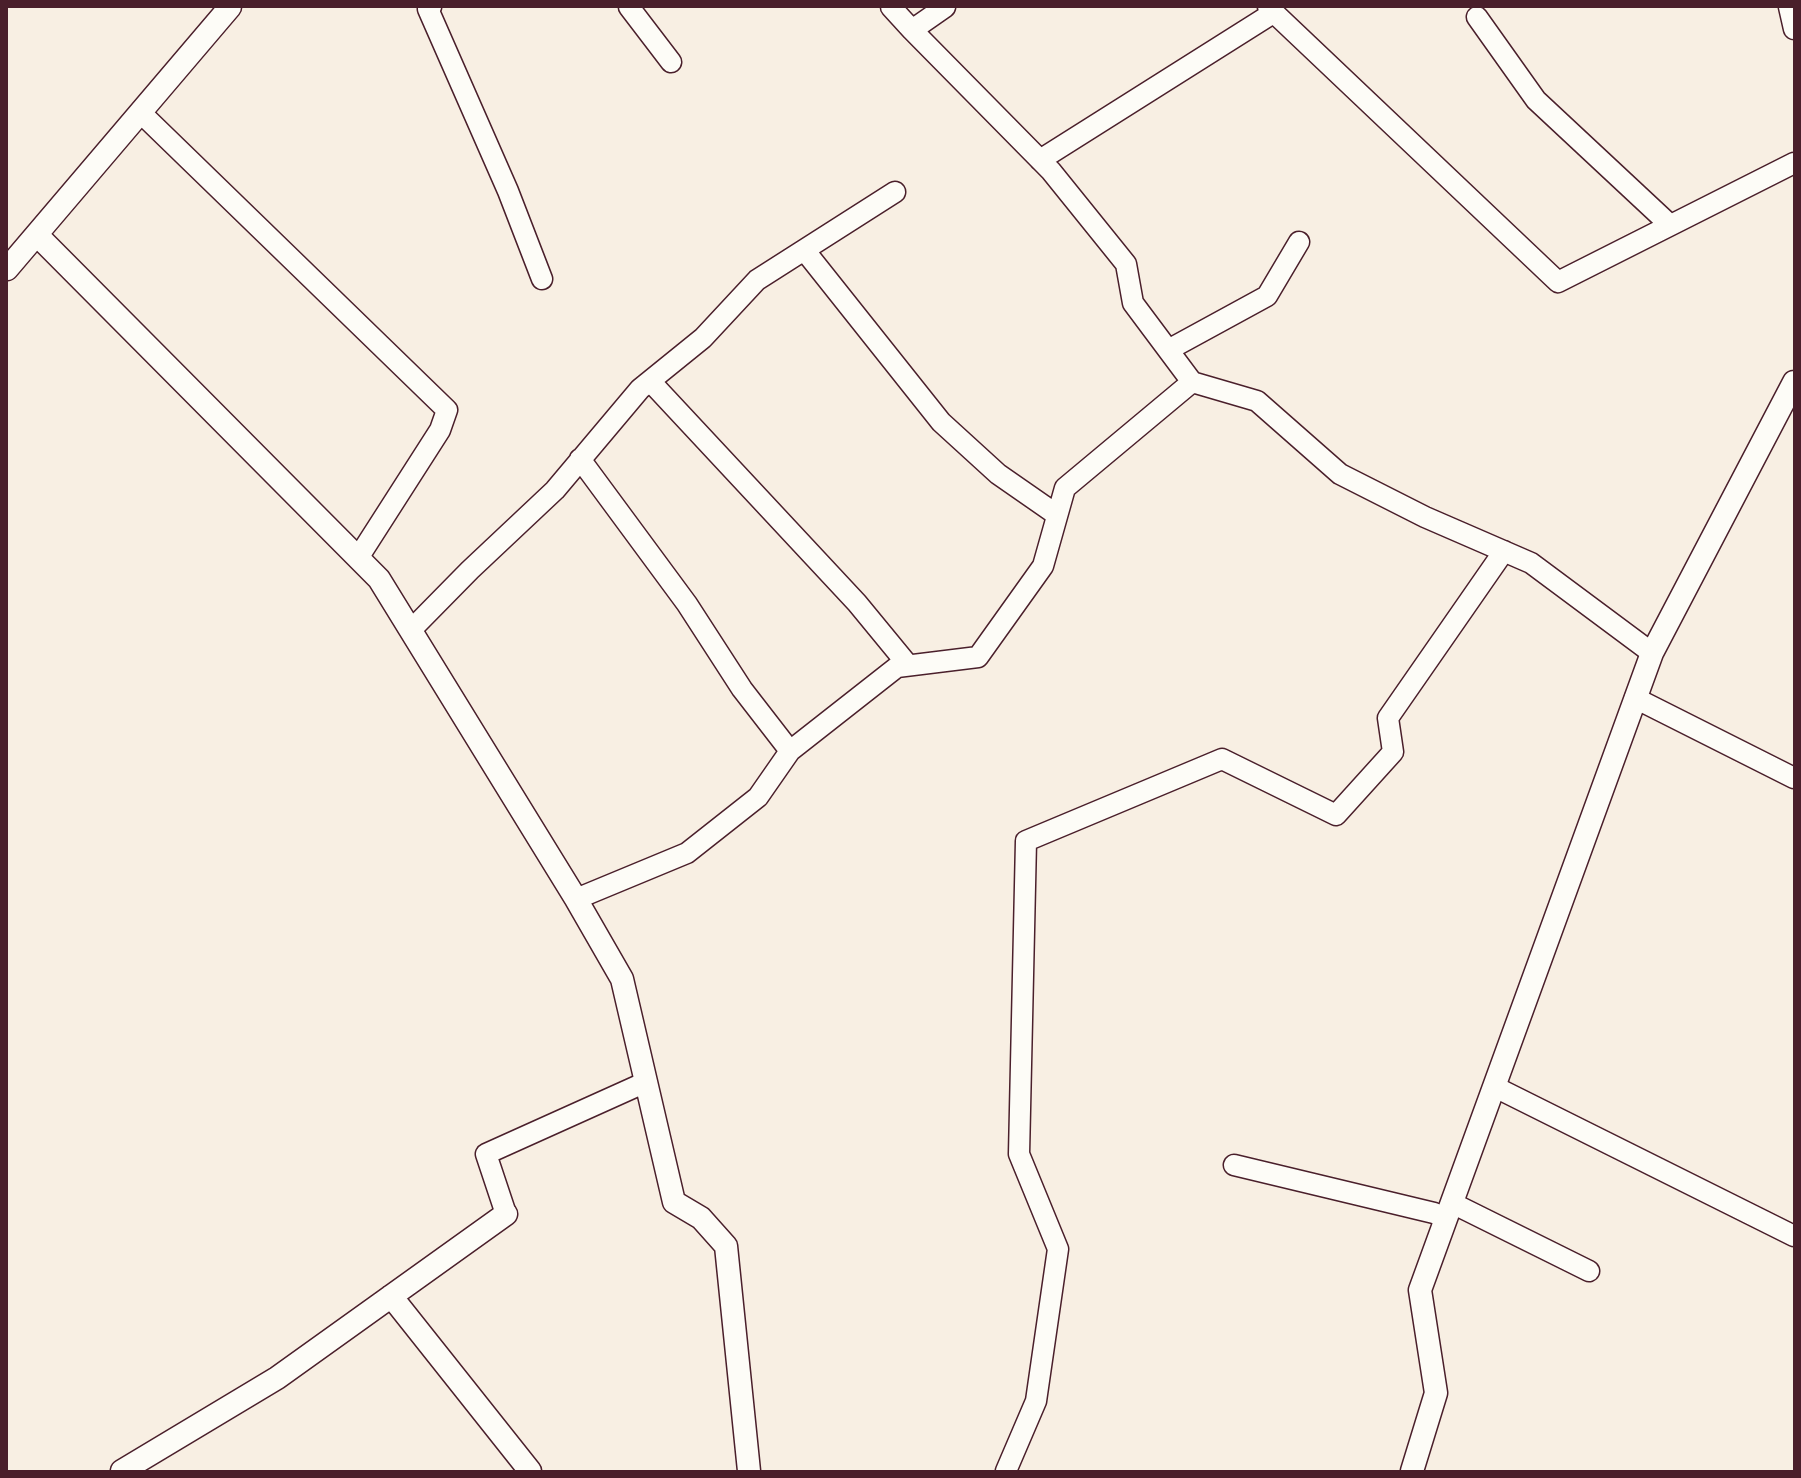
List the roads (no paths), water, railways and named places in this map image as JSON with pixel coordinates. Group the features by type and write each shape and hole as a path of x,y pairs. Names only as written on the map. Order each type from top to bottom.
{"street":[{"path":"7,269 230,7"},
{"path":"37,235 379,579 576,899 622,979 674,1202 701,1218 726,1246 749,1471"},
{"path":"1412,1471 1436,1393 1420,1290 1652,653 1794,382"},
{"path":"122,1471 277,1378 506,1214"},
{"path":"391,1296 530,1471"}],"lane":[{"path":"431,7 428,9 508,191 542,279"},
{"path":"629,7 671,62"},
{"path":"892,7 912,30 1040,160 1126,264 1133,303 1192,382 1257,401 1340,474 1425,517 1531,563 1652,653"},
{"path":"912,30 945,7"},
{"path":"1789,7 1794,29"},
{"path":"1040,160 1271,10 1558,282 1794,163"},
{"path":"1477,17 1536,100 1670,225"},
{"path":"140,112 447,410 440,430 358,558"},
{"path":"411,630 470,570 556,490 580,459 640,389 703,338 757,280 805,251 895,192"},
{"path":"1168,350 1267,296 1299,242"},
{"path":"805,251 941,422 998,474 1057,515"},
{"path":"650,381 857,603 908,665"},
{"path":"576,899 687,853 758,797 790,751 897,667 978,657 1043,566 1065,488 1192,382"},
{"path":"580,459 687,604 742,689 790,751"},
{"path":"1006,1471 1036,1401 1058,1249 1019,1154 1026,841 1222,759 1336,815 1393,752 1388,718 1504,552"},
{"path":"1635,698 1794,778"},
{"path":"506,1214 486,1154 646,1082"},
{"path":"1494,1087 1794,1236"},
{"path":"1234,1165 1434,1213 1449,1210 1589,1271"}]}
